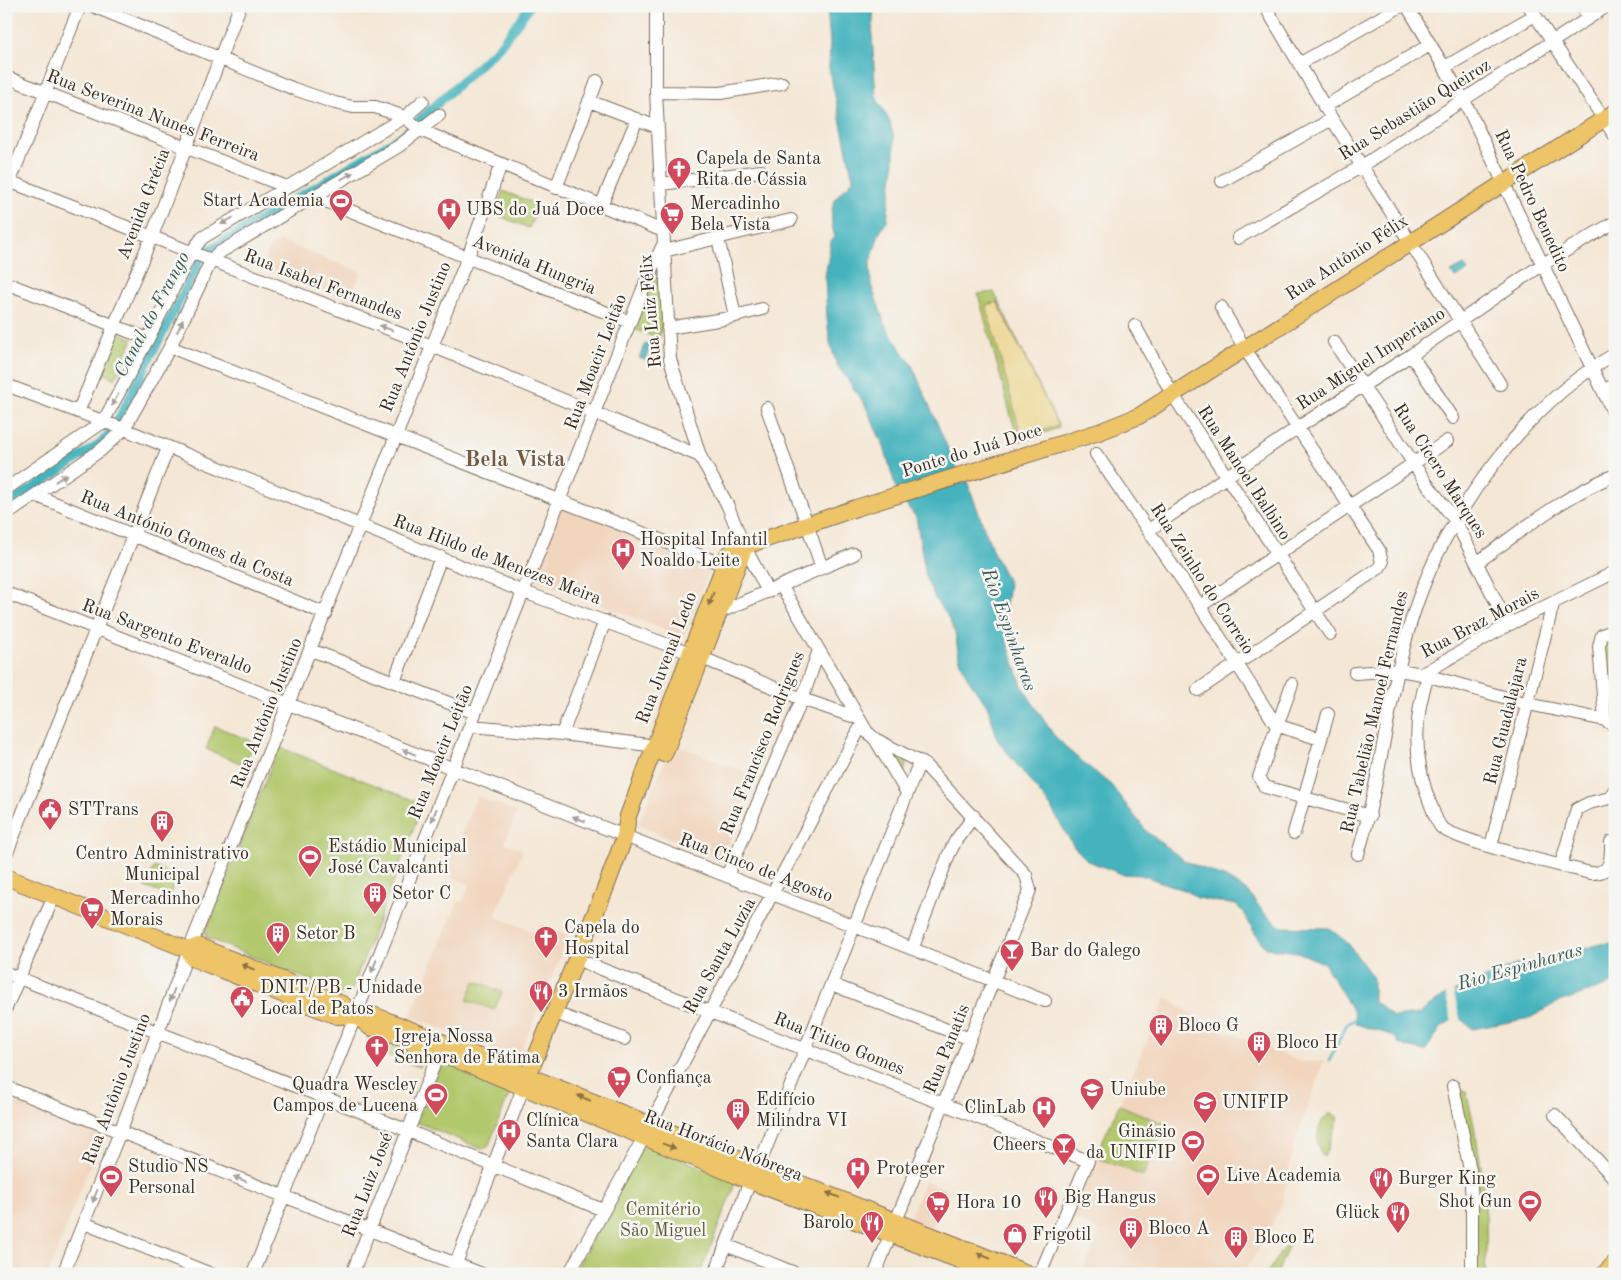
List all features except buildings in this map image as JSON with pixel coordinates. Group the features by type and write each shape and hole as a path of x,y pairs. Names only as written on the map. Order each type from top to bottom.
{"main road":[{"name":"Rua Antônio Félix","path":"1099,432 1133,419 1174,395 1410,241 1609,115"},
{"name":"Ponte do Juá Doce","path":"745,546 856,508 1099,432"},
{"name":"Rua Juvenal Ledo","path":"625,836 638,820 696,655 724,564 728,555 734,550 745,546"},
{"name":"Rua Juvenal Ledo","path":"526,1078 556,1013 625,836 628,816 656,746 696,655 720,612 745,546"},
{"name":"Rua Horácio Nóbrega","path":"6,877 189,950 198,946 342,1004 370,1027 439,1052 526,1078"},
{"name":"Rua Horácio Nóbrega","path":"355,1016 372,1015 526,1078 647,1131 696,1156 754,1174 894,1227 1029,1274"},
{"name":"Rua Horácio Nóbrega","path":"894,1227 996,1274"},
{"path":"1604,1274 1615,1263"}],"street":[{"path":"8,184 80,6"},
{"path":"94,6 294,89 335,103 353,107 375,107 556,188 663,231"},
{"name":"Avenida Grécia","path":"78,412 152,236 184,148 240,6"},
{"name":"Rua Luiz Félix","path":"656,6 657,127 662,184 668,328 672,367 700,456 727,504 768,592"},
{"path":"1266,6 1332,119 1500,384"},
{"path":"1299,64 1401,6"},
{"name":"Rua Pedro Benedito","path":"1407,6 1464,100 1615,416"},
{"path":"1582,6 1589,18"},
{"name":"Rua Sebastião Queiroz","path":"1238,238 1362,166 1607,6"},
{"path":"1444,67 1532,11 1553,43 1609,115 1615,136"},
{"path":"1324,106 1430,45"},
{"name":"Rua Severina Nunes Ferreira","path":"6,77 184,148 287,186"},
{"path":"556,188 597,81"},
{"path":"656,92 720,93 782,83"},
{"path":"6,515 102,450 124,430 170,347 211,261 231,244 399,146 413,123 423,101"},
{"path":"589,101 657,127"},
{"path":"6,489 103,422 148,339 196,243 210,231 287,186 413,123 439,115"},
{"path":"1222,181 1332,119"},
{"path":"601,206 637,120"},
{"name":"Rua Antônio Justino","path":"63,1274 120,1132 189,950 326,614 359,525 468,257 501,164"},
{"path":"662,184 761,171"},
{"name":"Rua Isabel Fernandes","path":"8,184 152,236 211,261 432,346 700,456"},
{"name":"Avenida Hungria","path":"313,196 630,322"},
{"path":"664,248 718,238 791,220"},
{"name":"Rua Miguel Imperiano","path":"1149,530 1297,428 1412,355 1543,264 1615,222"},
{"path":"718,238 735,316"},
{"name":"Rua Moacir Leitão","path":"254,1274 649,274 664,248"},
{"path":"6,283 148,339"},
{"path":"1198,690 1379,568 1382,563 1379,550 1245,349 1221,307"},
{"path":"668,328 735,316 762,309"},
{"name":"Rua Manoel Balbino","path":"1135,326 1174,395 1330,634"},
{"name":"Rua Cícero Marques","path":"1334,342 1414,462 1426,484 1455,520 1478,562 1508,625"},
{"path":"170,347 724,564"},
{"name":"Rua Tabelião Manoel Fernandes","path":"1358,854 1370,816 1399,670 1412,616 1425,579 1455,520 1487,472 1515,438 1568,387 1592,368 1615,354"},
{"path":"1412,355 1453,418"},
{"name":"Rua Hildo de Menezes Meira","path":"6,385 441,556 524,592 696,655 860,721"},
{"path":"1603,390 1615,385"},
{"path":"767,408 805,525 822,568"},
{"path":"1200,606 1447,441"},
{"path":"6,855 168,448"},
{"name":"Rua Zeinho do Correio","path":"1096,454 1200,606 1276,725"},
{"path":"1478,562 1560,502 1585,487 1615,475"},
{"name":"Rua António Gomes da Costa","path":"35,495 326,614"},
{"path":"720,612 782,587 854,554"},
{"path":"394,682 441,556"},
{"name":"Rua Braz Morais","path":"1355,673 1399,670 1425,675 1508,625 1615,572"},
{"path":"782,587 860,721 875,738 907,792"},
{"name":"Rua Sargento Everaldo","path":"8,597 97,628 454,770"},
{"name":"Rua Guadalajara","path":"1491,846 1553,604"},
{"path":"562,734 605,621"},
{"path":"1611,842 1611,864 1608,869 1603,872 1590,874 1452,833 1440,826 1420,772 1416,740 1425,675 1528,704 1611,722 1599,646 1602,635 1615,630"},
{"path":"311,650 475,713"},
{"name":"Rua Francisco Rodrigues","path":"727,876 802,699 819,650"},
{"path":"1292,684 1259,776 1260,781 1265,787 1370,816"},
{"path":"1294,833 1328,714"},
{"name":"Rua Santa Luzia","path":"568,1274 647,1131 709,1011 773,894 860,721"},
{"path":"1276,725 1320,738"},
{"path":"471,726 562,734 656,746"},
{"path":"875,738 920,761 974,816 956,840 949,854 913,947"},
{"path":"714,1274 806,1050 854,924 920,761"},
{"name":"Rua Cinco de Agosto","path":"454,770 913,947 1045,1001"},
{"path":"1561,865 1577,809 1589,803 1610,798 1615,789"},
{"name":"Rua Panatis","path":"875,1274 1030,890 1026,875 974,816"},
{"path":"6,1008 54,896"},
{"name":"Rua Titico Gomes","path":"576,958 1088,1161 1040,1274"},
{"path":"6,973 323,1097 603,1210"},
{"path":"831,984 970,1039"},
{"path":"556,1013 624,1039"},
{"name":"Rua Luiz José","path":"352,1274 439,1052"},
{"path":"454,1269 526,1078"},
{"path":"1453,1086 1470,1170 1472,1274"},
{"path":"6,1087 370,1231 454,1269 482,1274"},
{"path":"1555,1115 1615,1179"},
{"path":"84,1223 211,1274"},
{"path":"726,1245 797,1274"}],"shaded area":[{"path":"280,241 361,272 350,301 261,267 269,249"},
{"name":"Hospital Infantil Noaldo Leite","path":"562,505 713,563 684,637 533,579"},
{"path":"672,743 755,776 722,859 638,825"},
{"path":"477,796 517,812 505,843 523,850 495,916 536,933 540,924 569,936 519,1055 513,1058 410,1016 458,901 463,902 470,885 436,871 448,842 457,845"},
{"name":"UNIFIP","path":"1166,997 1203,1022 1301,1062 1324,1061 1294,1144 1282,1204 1260,1248 1242,1274 1231,1274 1214,1267 1210,1274 1082,1274 1100,1231 1070,1218"},
{"path":"6,1096 99,1132 101,1136 48,1274 6,1274"},
{"path":"925,1181 948,1190 932,1228 909,1218"}],"green space":[{"path":"503,191 539,205 529,228 494,214"},
{"path":"658,268 662,324 659,339 634,329"},
{"path":"994,292 1059,428 1018,442 978,294"},
{"path":"118,332 133,339 115,379 100,372"},
{"path":"1615,635 1615,704 1609,703 1603,640"},
{"path":"215,726 254,742 245,765 206,749"},
{"path":"883,744 908,760 902,777"},
{"name":"Estádio Municipal José Cavalcanti","path":"279,747 423,804 351,992 345,995 207,938 205,931"},
{"path":"154,867 177,876 169,896 145,887"},
{"path":"475,981 502,992 494,1010 467,1000"},
{"path":"369,1036 384,1042 381,1052 369,1048 369,1045 366,1044"},
{"path":"388,1044 415,1054 419,1052 424,1054 419,1067 384,1054"},
{"path":"442,1060 511,1090 488,1147 482,1149 416,1122"},
{"path":"1461,1089 1466,1091 1476,1136 1483,1182 1486,1227 1485,1274 1477,1274 1459,1092"},
{"path":"1119,1105 1165,1124 1143,1176 1095,1157"},
{"path":"1331,1113 1339,1118 1324,1157 1318,1147 1318,1134 1322,1121"},
{"name":"Cemitério São Miguel","path":"644,1144 736,1181 700,1274 573,1274"},
{"path":"1291,1239 1277,1274 1267,1273 1289,1240"}],"sand":[{"path":"997,302 1058,425 1022,438 986,305"}],"water":[{"path":"827,6 874,6 872,35 876,97 889,120 894,137 894,166 887,221 879,234 870,264 871,285 886,327 912,365 955,465 960,472 897,492 884,447 864,403 837,365 830,343 825,277 831,241 835,237 832,227 832,211 834,201 853,179 829,68 830,43"},
{"path":"1464,265 1468,271 1455,278 1451,272"},
{"path":"645,344 651,346 645,360 639,358"},
{"path":"967,481 993,552 1009,584 1004,619 1007,642 1023,688 1053,734 1073,754 1111,785 1147,832 1185,861 1226,878 1247,891 1265,914 1281,927 1329,928 1348,943 1373,978 1373,1000 1393,1017 1419,1014 1448,993 1454,1018 1441,1028 1425,1051 1399,1044 1394,1036 1356,1024 1354,1013 1324,963 1297,952 1266,948 1257,937 1243,912 1236,905 1197,898 1187,891 1141,875 1122,874 1088,861 1074,847 1050,806 998,741 988,707 967,677 959,657 955,632 947,615 935,599 926,578 916,517 903,501"},
{"name":"Rio Espinharas","path":"1615,943 1615,983 1556,1003 1530,1018 1473,1029 1458,1017 1453,992 1518,964 1548,960 1600,944"}],"pier":[{"path":"1453,989 1461,1023 1456,1020 1452,1022 1445,992"}],"waterway":[{"name":"Canal do Frango","path":"6,506 98,445 107,436 119,418 204,253 403,135 499,47 530,6"},
{"path":"1329,1061 1347,1024 1358,1018"}],"place":[{"name":"Capela de Santa Rita de Cássia","path":"679,190"},
{"name":"Start Academia","path":"341,222"},
{"name":"UBS do Juá Doce","path":"449,231"},
{"name":"Mercadinho Bela Vista","path":"672,235"},
{"name":"Hospital Infantil Noaldo Leite","path":"623,571"},
{"name":"STTrans","path":"50,831"},
{"name":"Centro Administrativo Municipal","path":"162,843"},
{"name":"Estádio Municipal José Cavalcanti","path":"310,878"},
{"name":"Setor C","path":"375,915"},
{"name":"Mercadinho Morais","path":"92,930"},
{"name":"Setor B","path":"278,955"},
{"name":"Capela do Hospital","path":"546,959"},
{"name":"Bar do Galego","path":"1012,972"},
{"name":"3 Irmãos","path":"541,1013"},
{"name":"DNIT/PB - Unidade Local de Patos","path":"242,1019"},
{"name":"Bloco G","path":"1161,1047"},
{"name":"Bloco H","path":"1259,1064"},
{"name":"Igreja Nossa Senhora de Fátima","path":"377,1068"},
{"name":"Confiança","path":"619,1099"},
{"name":"Uniube","path":"1092,1111"},
{"name":"Quadra Wescley Campos de Lucena","path":"436,1116"},
{"name":"UNIFIP","path":"1205,1124"},
{"name":"ClinLab","path":"1044,1129"},
{"name":"Edifício Milindra VI","path":"738,1131"},
{"name":"Clínica Santa Clara","path":"509,1152"},
{"name":"Ginásio da UNIFIP","path":"1193,1163"},
{"name":"Cheers","path":"1064,1166"},
{"name":"Proteger","path":"858,1190"},
{"name":"Live Academia","path":"1208,1197"},
{"name":"Studio NS Personal","path":"111,1198"},
{"name":"Burger King","path":"1381,1200"},
{"name":"Big Hangus","path":"1046,1219"},
{"name":"Shot Gun","path":"1530,1223"},
{"name":"Hora 10","path":"938,1224"},
{"name":"Glück","path":"1398,1234"},
{"name":"Barolo","path":"872,1244"},
{"name":"Bloco A","path":"1131,1250"},
{"name":"Frigotil","path":"1015,1256"},
{"name":"Bloco E","path":"1236,1259"}],"district":[{"name":"Bela Vista","path":"515,460"}]}
